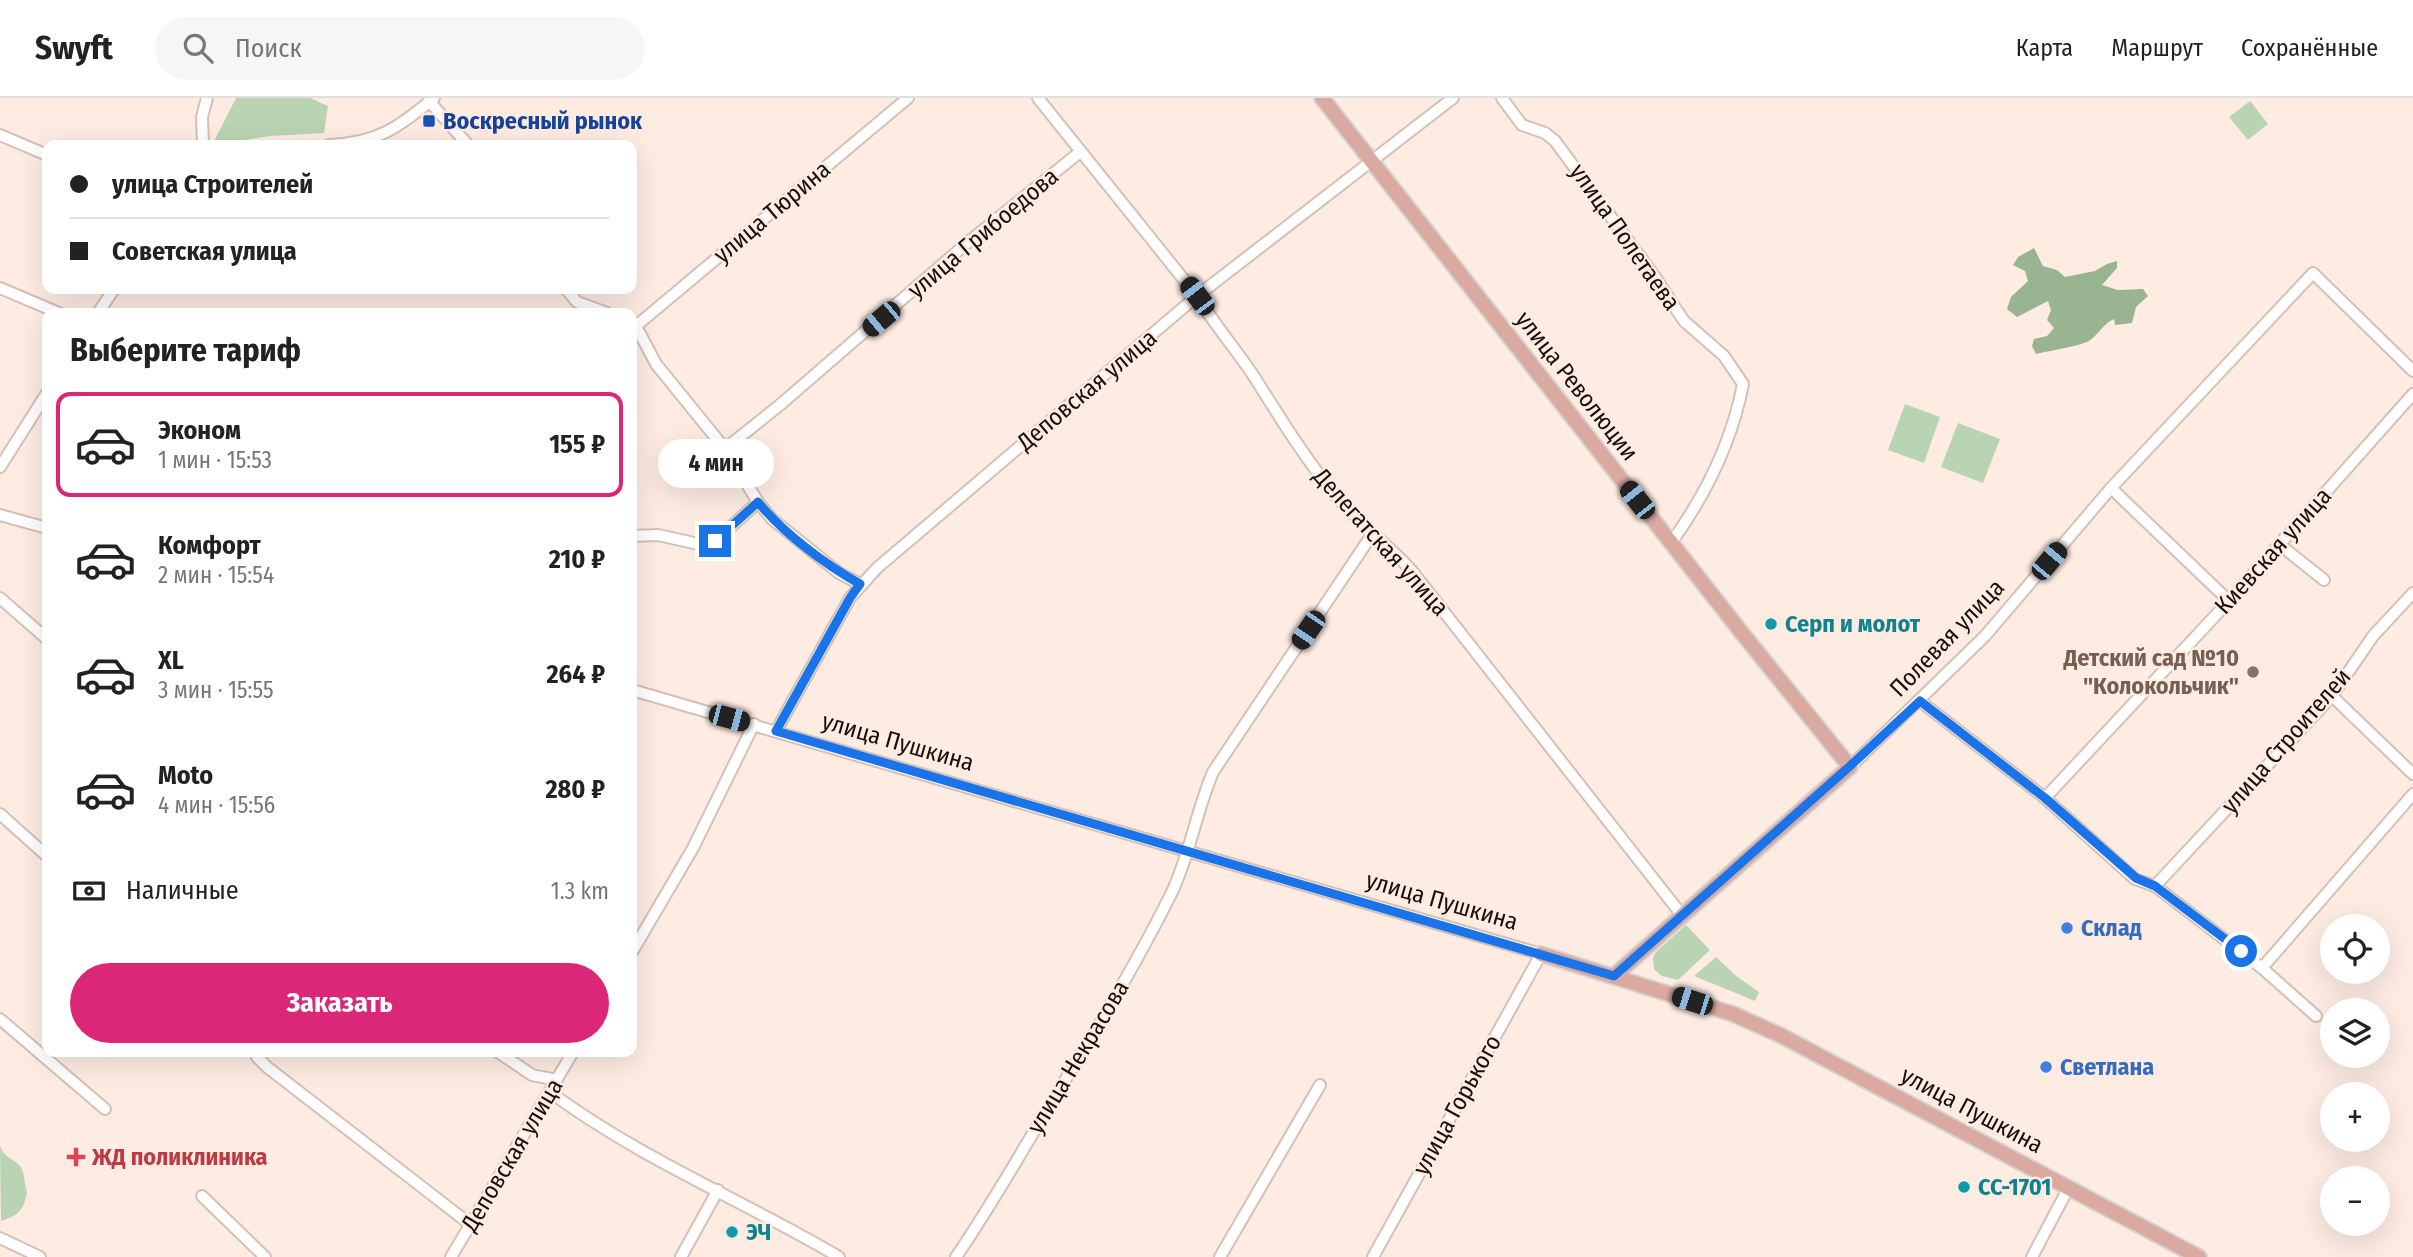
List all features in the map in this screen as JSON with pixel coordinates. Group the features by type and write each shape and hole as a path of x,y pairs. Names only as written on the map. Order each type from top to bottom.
{"main road":[{"name":"улица Революции","path":"1322,98 1850,766"},
{"name":"Полевая улица","path":"1614,976 1850,766"},
{"name":"улица Пушкина","path":"1541,954 1733,1014 1780,1035 2199,1257"}],"street":[{"path":"203,140 202,117 207,98"},
{"name":"улица Тюрина","path":"637,323 908,98"},
{"name":"Делегатская улица","path":"1038,98 1197,296 1217,329 1252,374 1292,437 1328,486 1354,517 1395,552 1412,571 1681,914"},
{"name":"Деповская улица","path":"776,731 860,584 1197,296 1453,98"},
{"name":"улица Полетаева","path":"1502,98 1522,124 1545,133 1555,141 1684,321 1724,356 1743,384 1738,410 1704,492 1671,542"},
{"path":"371,140 398,126 431,100 464,140"},
{"path":"0,135 42,153"},
{"name":"улица Грибоедова","path":"725,449 966,244 1080,152"},
{"name":"Полевая улица","path":"1850,766 1985,636 2111,488 2312,273 2413,371"},
{"path":"0,288 47,308"},
{"path":"570,294 577,302 593,308"},
{"name":"улица Тюрина","path":"637,330 656,364 725,449 758,502 772,519 839,573 860,584"},
{"name":"Киевская улица","path":"2045,798 2229,601 2413,394"},
{"path":"0,467 42,401"},
{"path":"2111,488 2229,601"},
{"path":"637,536 658,535 694,543 708,543 721,536 758,502"},
{"path":"0,514 42,527"},
{"name":"улица Некрасова","path":"956,1257 989,1209 1140,952 1173,890 1189,850 1197,815 1213,772 1373,533"},
{"path":"2279,544 2324,580"},
{"name":"улица Строителей","path":"2155,886 2332,696 2373,636 2413,593"},
{"path":"0,598 42,635"},
{"name":"улица Пушкина","path":"637,691 1541,954"},
{"path":"2332,696 2413,774"},
{"path":"1920,701 2045,798 2136,878 2155,886 2262,968 2316,1016"},
{"path":"637,943 693,848 754,724"},
{"path":"2262,968 2413,794"},
{"path":"0,814 42,852"},
{"name":"улица Горького","path":"1373,1257 1541,954"},
{"path":"0,1019 42,1055"},
{"path":"44,1057 105,1109"},
{"path":"257,1057 471,1225"},
{"path":"505,1057 532,1075 556,1080"},
{"name":"Деповская улица","path":"451,1257 570,1057"},
{"path":"1220,1257 1320,1085"},
{"path":"550,1092 614,1136 839,1257"},
{"path":"2032,1257 2069,1187"},
{"path":"681,1257 718,1190"},
{"path":"202,1196 265,1257"},
{"path":"0,1237 40,1257"}],"green space":[{"path":"236,98 310,98 328,106 324,133 215,140"},
{"path":"2250,101 2268,124 2248,140 2229,117"},
{"path":"2034,248 2043,266 2057,270 2065,277 2095,271 2117,261 2117,268 2102,285 2118,290 2143,289 2148,296 2136,307 2132,323 2115,325 2114,319 2089,341 2036,354 2032,346 2034,339 2047,336 2054,328 2047,320 2051,310 2048,301 2017,317 2007,309 2011,297 2028,281 2025,271 2013,265 2018,257"},
{"path":"1905,404 1940,417 1924,463 1888,450"},
{"path":"1958,423 2000,439 1983,483 1941,467"},
{"path":"1686,925 1710,950 1678,980 1662,976 1654,969 1653,958 1656,952"},
{"path":"1716,957 1759,992 1755,1001 1694,976"},
{"path":"0,1145 5,1154 21,1167 27,1192 20,1211 1,1221"}],"place":[{"name":"Воскресный рынок","path":"429,121"},
{"name":"Серп и молот","path":"1771,624"},
{"name":"Детский сад №10 \"Колокольчик\"","path":"2253,672"},
{"name":"Склад","path":"2067,928"},
{"name":"Светлана","path":"2046,1067"},
{"name":"ЖД поликлиника","path":"76,1157"},
{"name":"СС-1701","path":"1964,1187"},
{"name":"ЭЧ","path":"732,1232"}],"route":[{"path":"715,541 758,502 772,519 796,539 839,573 860,584 793,697 776,731 1614,976 1920,701 2045,798 2136,878 2155,886 2241,951"}]}
